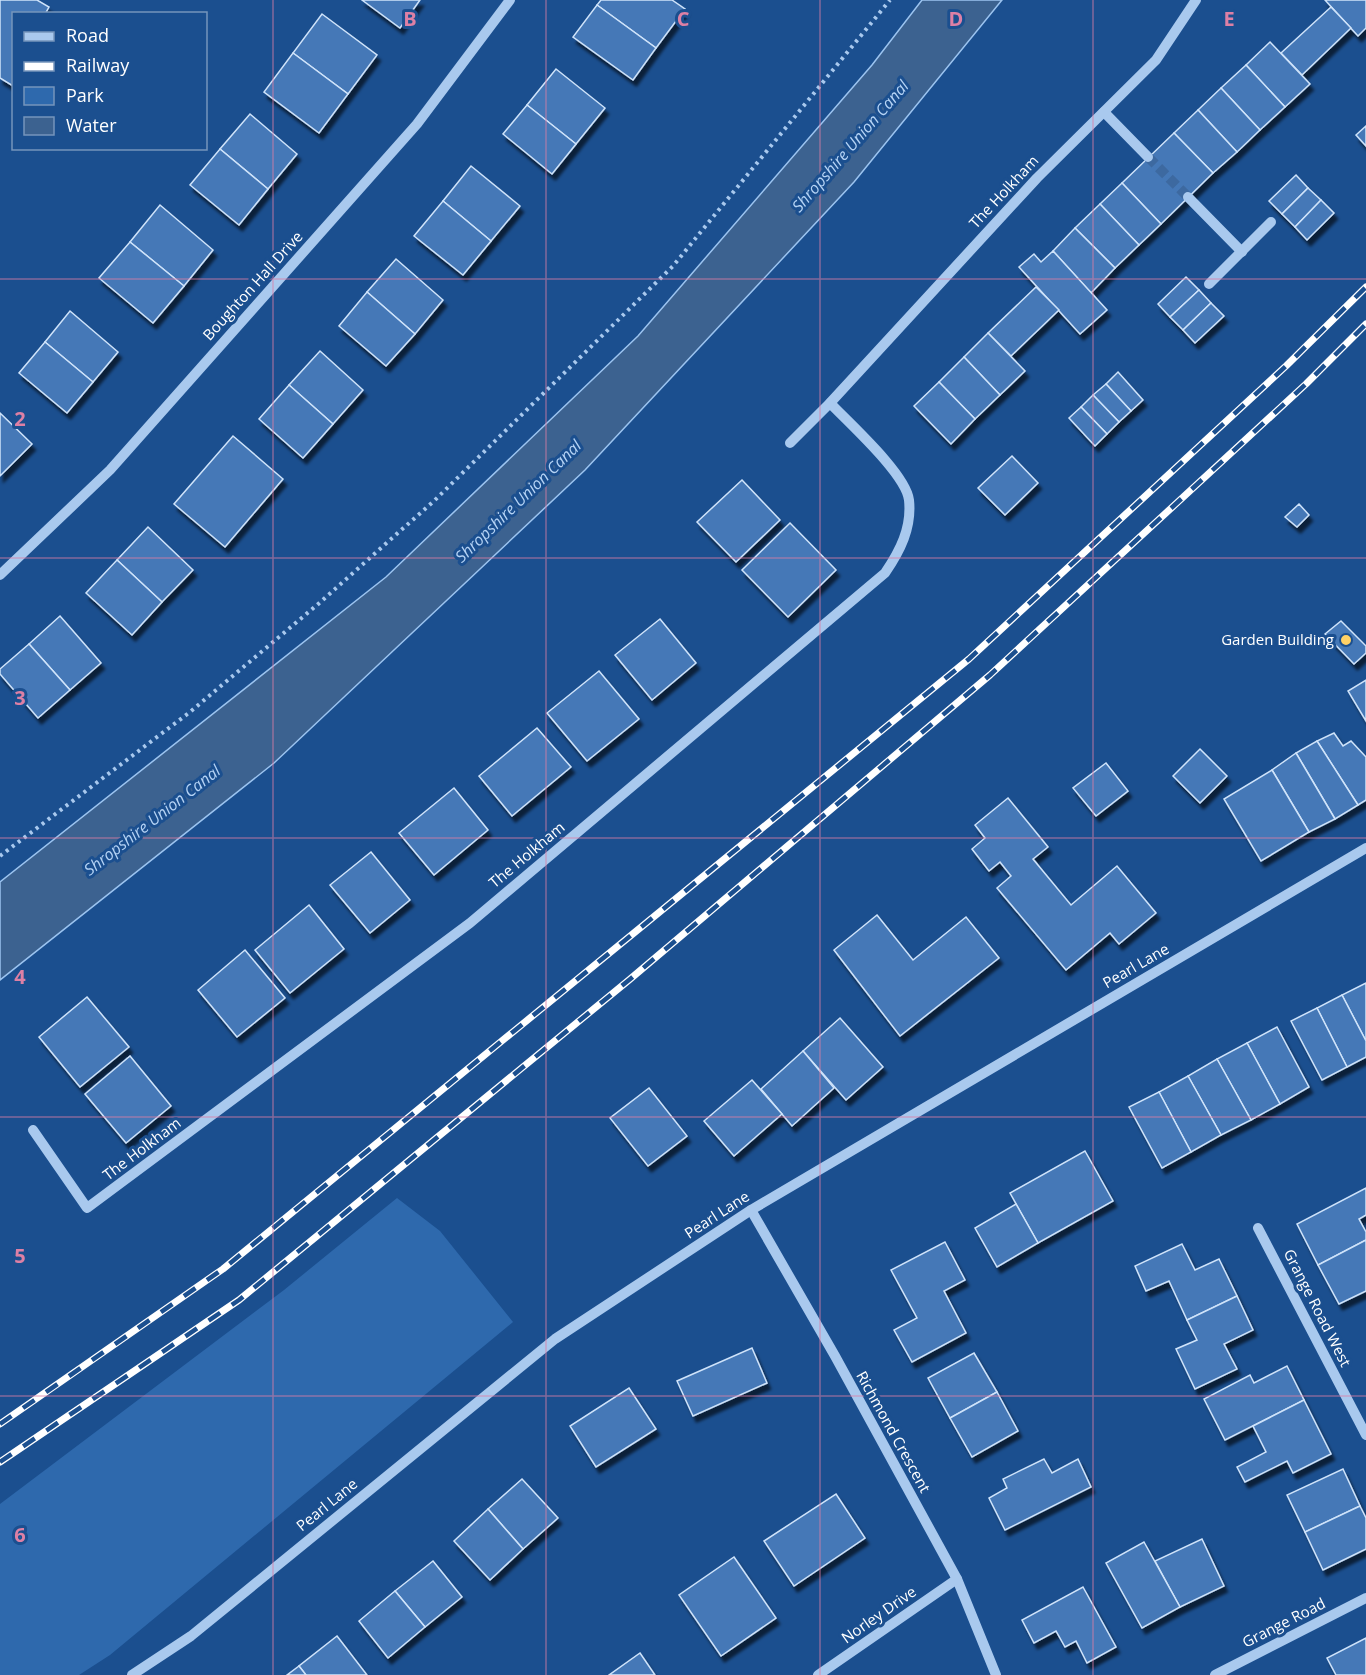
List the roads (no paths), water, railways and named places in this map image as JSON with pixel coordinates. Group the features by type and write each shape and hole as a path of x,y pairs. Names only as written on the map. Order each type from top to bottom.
{"street":[{"name":"Boughton Hall Drive","path":"0,575 110,470 417,124 510,0"},
{"name":"The Holkham","path":"790,442 830,403 1037,178 1156,60 1196,0"},
{"path":"1104,112 1148,157"},
{"path":"1188,198 1242,252"},
{"path":"1209,284 1271,222"},
{"name":"The Holkham","path":"33,1130 87,1208 470,923 885,573 901,549 907,531 909,498 892,468 830,403"},
{"name":"Pearl Lane","path":"132,1675 191,1635 555,1339 751,1210 1366,848"},
{"name":"Richmond Crescent","path":"751,1210 957,1579 996,1675"},
{"name":"Grange Road West","path":"1258,1228 1366,1435"},
{"name":"Norley Drive","path":"818,1675 957,1579"},
{"name":"Grange Road","path":"1215,1675 1366,1598"}],"water":[{"name":"Shropshire Union Canal","path":"922,0 1002,0 854,182 585,470 274,763 0,980 0,882 386,577 638,336 872,65"}],"tunnel":[{"path":"1148,157 1188,197"}],"railway":[{"path":"0,1424 223,1269 969,659 1286,366 1366,287"},
{"path":"0,1462 239,1300 629,980 990,675 1306,384 1366,324"}],"place":[{"name":"Garden Building","path":"1346,640"}]}
